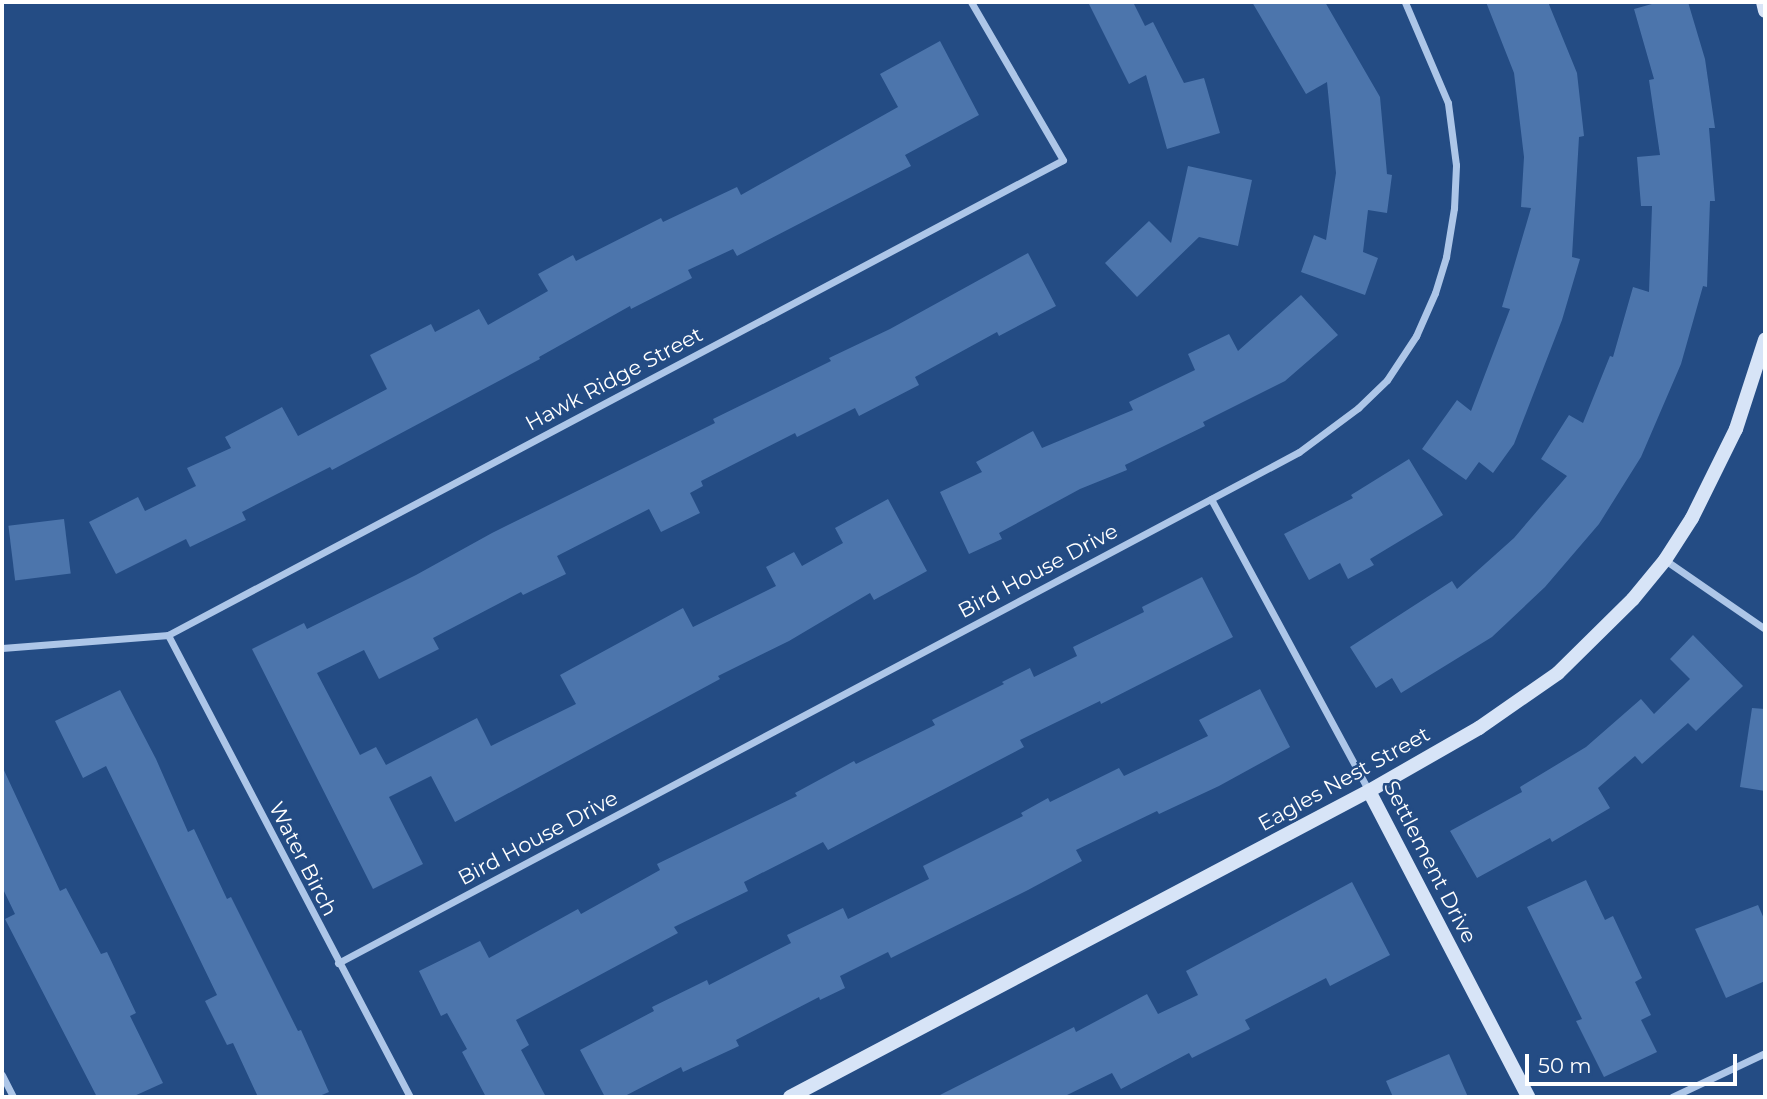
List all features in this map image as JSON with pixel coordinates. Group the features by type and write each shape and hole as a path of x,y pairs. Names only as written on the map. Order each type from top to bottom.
{"street":[{"name":"Hawk Ridge Street","path":"2,648 167,635 1063,160 971,2"},
{"name":"Bird House Drive","path":"338,963 1299,452 1358,408 1387,380 1416,336 1435,293 1446,257 1454,208 1456,165 1453,124 1440,77 1405,2"},
{"path":"1763,2 1765,11"},
{"name":"Eagles Nest Street","path":"790,1097 1369,791 1479,728 1558,673 1599,636 1665,560 1716,474 1754,382 1765,340"},
{"name":"Settlement Drive","path":"1211,499 1369,791 1528,1097"},
{"path":"1665,560 1765,629"},
{"name":"Water Birch","path":"167,635 410,1097"},
{"path":"1672,1097 1765,1053"},
{"path":"2,1075 13,1097"}],"building":[{"path":"1088,2 1133,2 1145,26 1153,22 1184,83 1204,78 1220,133 1167,149 1146,75 1129,84"},
{"path":"1252,2 1325,2 1380,97 1387,174 1392,175 1387,213 1368,210 1363,252 1378,258 1365,295 1301,272 1314,235 1326,240 1336,173 1327,82 1306,94"},
{"path":"1486,2 1548,2 1577,73 1584,136 1579,137 1572,257 1580,259 1562,320 1514,444 1493,473 1479,462 1466,480 1422,449 1457,400 1471,411 1510,309 1502,307 1531,208 1521,207 1524,157 1514,73"},
{"path":"1659,2 1688,2 1705,59 1715,128 1709,128 1715,201 1710,201 1707,287 1703,286 1681,364 1641,457 1599,524 1545,587 1492,637 1401,693 1392,678 1376,688 1350,647 1452,581 1457,589 1514,538 1567,476 1541,459 1569,415 1583,423 1610,356 1613,357 1633,287 1649,292 1652,206 1641,206 1637,157 1660,155 1649,80 1654,79 1634,9"},
{"path":"940,41 979,115 905,155 911,166 737,256 733,249 688,270 692,278 631,309 630,306 539,357 540,359 332,470 330,467 242,512 246,520 190,547 186,539 116,574 89,522 138,497 145,511 196,486 187,468 231,448 225,437 282,407 298,436 387,389 370,355 431,324 435,332 479,309 488,325 548,291 538,274 573,255 576,261 661,218 663,222 737,187 741,195 898,107 880,74"},
{"path":"1188,166 1252,180 1238,246 1199,237 1137,297 1105,263 1149,221 1171,243"},
{"path":"1028,253 1056,306 999,336 997,332 915,377 919,385 859,416 855,408 797,437 795,433 701,481 703,486 690,493 700,513 661,532 649,509 557,556 566,574 523,595 521,592 433,638 439,649 379,679 364,650 317,673 360,755 376,747 386,765 477,718 491,746 576,704 560,675 683,608 693,627 776,586 766,567 794,552 802,566 843,543 835,528 888,499 927,571 874,600 870,593 789,641 718,676 720,679 455,822 431,776 389,797 423,864 373,889 252,649 304,623 307,629 416,575 492,533 715,423 713,419 831,361 829,358 890,329"},
{"path":"1301,295 1338,335 1285,381 1203,422 1205,426 1125,465 1127,470 1080,489 999,533 1002,539 969,554 940,492 982,472 976,462 1033,431 1042,448 1133,410 1129,402 1195,370 1188,354 1229,334 1238,351"},
{"path":"1409,459 1443,515 1370,559 1374,565 1348,579 1340,563 1309,580 1284,534 1353,498 1351,495"},
{"path":"64,519 71,574 15,580 8,526"},
{"path":"1202,577 1233,637 1101,704 1100,701 1020,740 1024,747 828,850 823,842 744,882 748,891 674,927 678,933 516,1020 529,1045 521,1050 546,1097 486,1097 462,1052 467,1049 447,1013 441,1016 419,971 480,941 489,958 578,909 581,914 660,870 657,864 797,796 795,793 854,761 856,764 935,725 932,720 1004,684 1002,682 1030,668 1034,677 1077,656 1073,647 1144,612 1142,607"},
{"path":"1693,635 1743,686 1696,731 1688,723 1642,764 1635,756 1598,788 1610,808 1552,842 1550,838 1477,878 1450,831 1522,792 1520,787 1586,747 1641,699 1654,714 1690,679 1670,659"},
{"path":"1260,689 1290,747 1219,786 1159,814 1157,811 1076,850 1082,861 1028,890 891,958 888,952 840,976 845,988 820,1000 819,997 736,1040 739,1046 683,1072 681,1067 623,1097 605,1097 580,1050 654,1011 652,1007 707,980 709,985 791,943 787,935 843,908 848,919 929,879 923,866 1023,816 1021,813 1048,798 1050,802 1119,768 1124,776 1208,736 1199,720"},
{"path":"120,690 156,759 188,832 194,829 227,899 231,897 298,1031 301,1030 329,1092 317,1097 258,1097 233,1043 227,1045 205,1001 217,995 106,766 83,778 55,721"},
{"path":"1752,708 1765,709 1765,791 1740,787"},
{"path":"2,766 60,891 66,888 101,954 107,952 136,1013 130,1016 163,1083 132,1097 97,1097 5,919 15,914 2,887"},
{"path":"1586,880 1605,920 1613,916 1642,978 1635,982 1651,1015 1641,1020 1657,1052 1604,1077 1576,1021 1582,1019 1527,907"},
{"path":"1352,882 1390,955 1330,986 1326,978 1245,1020 1250,1029 1192,1058 1189,1053 1121,1089 1112,1073 1063,1097 936,1097 1074,1027 1076,1032 1147,994 1158,1014 1198,995 1186,971"},
{"path":"1758,905 1765,921 1765,981 1726,998 1695,929"},
{"path":"1449,1054 1468,1097 1393,1097 1386,1081"}]}
